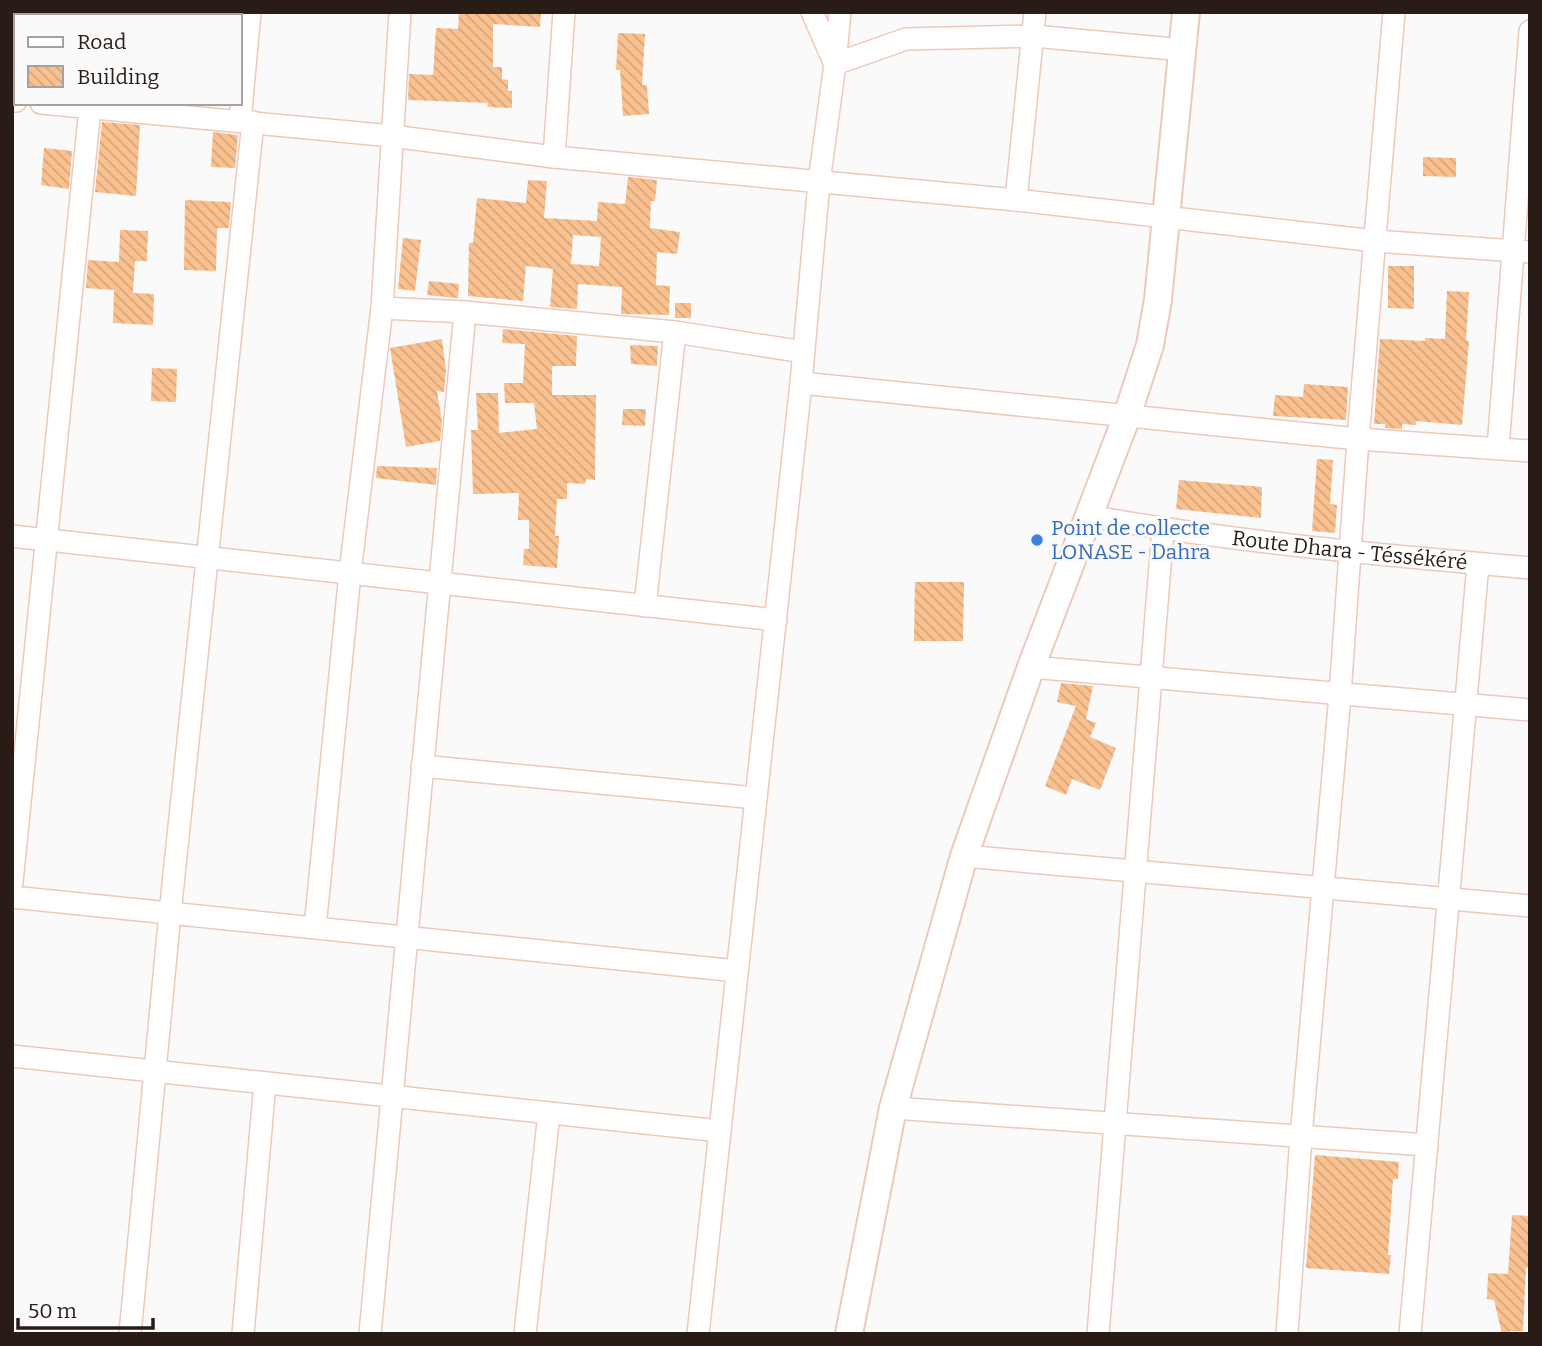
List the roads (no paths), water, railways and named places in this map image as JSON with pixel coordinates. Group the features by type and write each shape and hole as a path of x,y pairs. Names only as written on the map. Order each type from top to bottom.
{"main road":[{"path":"849,1334 893,1108 964,856 1150,345 1158,300 1186,12"}],"street":[{"path":"130,1334 207,558 246,121 250,12"},
{"path":"315,928 350,573 382,308 400,12"},
{"path":"554,157 564,12"},
{"path":"812,12 835,64"},
{"path":"698,1334 801,383 819,182 840,12"},
{"path":"1016,200 1035,12"},
{"path":"1287,1334 1394,12"},
{"path":"1498,448 1521,251 1530,31"},
{"path":"835,64 906,39 1034,36 1183,50"},
{"path":"61,105 392,136 554,157 1016,200 1375,241 1521,251"},
{"path":"12,881 90,108"},
{"path":"382,308 465,312 676,332 804,352"},
{"path":"370,1334 465,312"},
{"path":"645,606 676,332"},
{"path":"801,383 1358,439 1530,451"},
{"name":"Route Dhara - Téssékéré","path":"1088,516 1163,529 1351,552 1530,568"},
{"path":"1098,1334 1163,529"},
{"path":"12,536 776,620"},
{"path":"1410,1334 1478,564"},
{"path":"1031,667 1530,710"},
{"path":"422,766 756,798"},
{"path":"964,856 1530,906"},
{"path":"12,897 737,971"},
{"path":"12,1056 720,1131"},
{"path":"243,1334 265,1083"},
{"path":"893,1108 1427,1145"},
{"path":"525,1334 549,1113"}],"place":[{"name":"Point de collecte LONASE - Dahra","path":"1037,540"}]}
